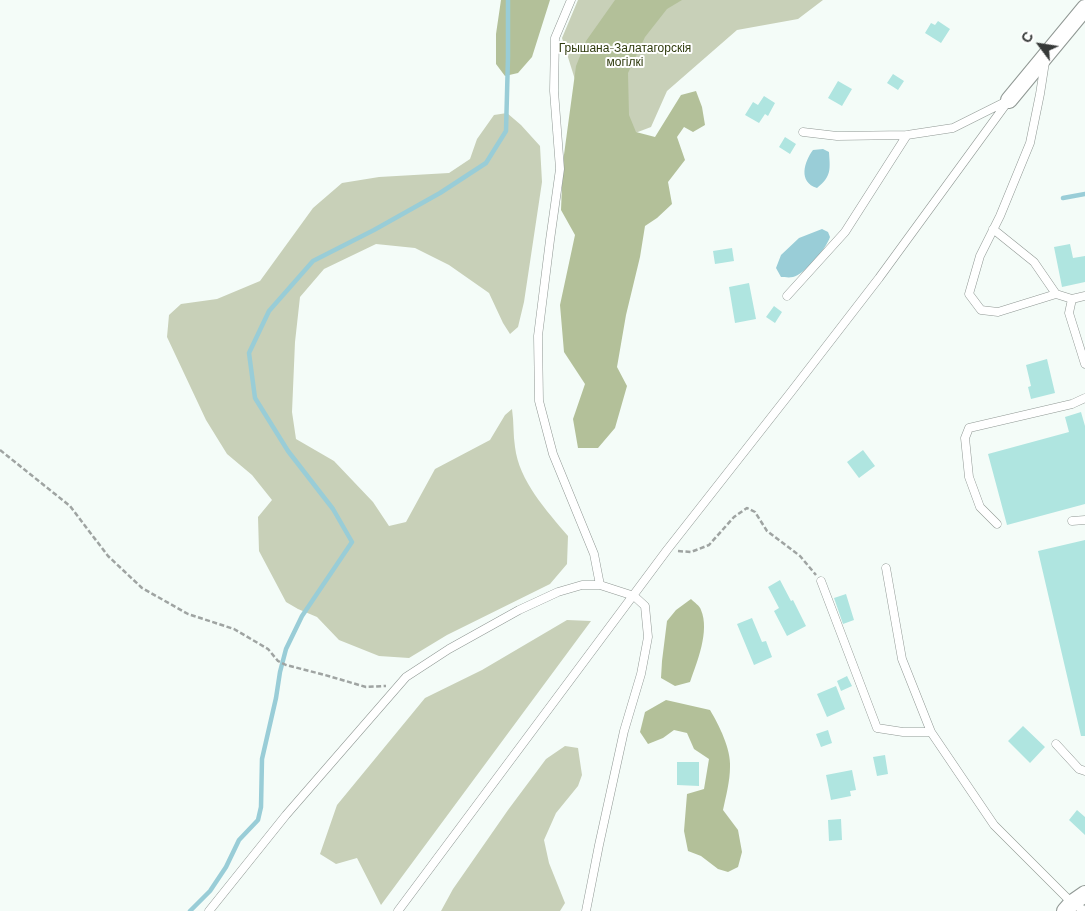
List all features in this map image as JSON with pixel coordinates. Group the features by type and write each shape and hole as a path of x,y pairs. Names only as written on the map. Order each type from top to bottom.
{"street":[{"path":"1009,100 1085,8"}],"lane":[{"path":"571,0 556,38 554,91 560,169 538,336 539,401 553,454 594,554 600,584"},
{"path":"1046,55 1030,143 1000,216 980,256 969,294 981,310 998,312 1056,294 1072,299 1085,296"},
{"path":"803,132 837,136 907,136 953,128 1009,100"},
{"path":"398,911 667,550 878,278 1009,100"},
{"path":"787,296 845,232 907,136"},
{"path":"994,229 1034,262 1056,294"},
{"path":"1072,299 1069,313 1085,364"},
{"path":"997,524 980,507 969,477 965,438 969,428 1072,404 1085,398"},
{"path":"1072,521 1085,520"},
{"path":"886,568 902,659 930,732 994,825 1077,905"},
{"path":"821,581 877,728 903,732 930,732"},
{"path":"209,911 286,815 406,677 449,649 519,610 558,592 582,585 600,584 634,596 645,606 648,636 641,674 624,731 586,911"},
{"path":"1056,744 1079,769 1085,771"}],"path":[{"path":"0,450 70,506 108,556 142,588 188,614 234,629 268,649 278,661 286,665 366,687 400,685"},
{"path":"667,550 691,552 709,545 734,517 747,508 755,512 766,531 800,556 821,581"}],"green space":[{"path":"501,0 550,0 532,57 518,73 505,76 496,64 496,34"},
{"name":"Грышана-Залатагорскія могілкі","path":"578,0 823,0 798,19 737,30 667,91 651,127 630,135 582,102 562,38"},
{"path":"615,0 682,0 667,9 645,37 628,73 629,115 636,132 655,137 681,95 696,91 702,107 705,125 693,132 684,127 677,137 685,160 668,182 672,204 645,226 617,367 627,386 615,428 598,448 578,448 573,419 585,384 564,352 560,305 575,235 561,210 563,162 576,66 586,41"},
{"path":"507,113 540,146 542,182 524,302 518,327 510,334 489,293 449,265 415,248 376,244 324,269 300,297 295,342 292,412 296,439 334,461 373,502 389,526 406,522 435,469 490,440 505,415 512,409 514,442 522,472 535,495 568,536 567,564 550,584 447,635 409,658 379,656 339,640 317,617 286,602 259,551 258,517 272,500 252,475 227,454 206,420 167,337 169,315 181,304 217,299 260,281 313,208 342,183 379,177 449,173 470,159 477,139 494,115"},
{"path":"691,599 701,610 704,627 703,637 690,682 675,686 661,678 667,621 676,610"},
{"path":"567,620 591,621 381,905 357,858 336,864 320,854 337,805 425,698 482,670"},
{"path":"666,700 710,710 724,737 729,753 730,767 729,783 723,810 738,830 742,852 738,867 728,872 718,869 701,856 688,851 684,831 687,794 704,789 709,759 694,749 687,733 674,730 663,738 648,744 640,732 645,712"},
{"path":"565,746 578,748 582,775 578,786 556,813 544,840 549,863 565,903 560,911 441,911 453,889 546,759"}],"water":[{"path":"823,149 829,152 829,172 822,184 817,188 807,181 804,171 807,160 813,150"},
{"path":"822,229 828,232 830,237 814,260 798,275 781,277 776,268 781,255 799,238"}],"building":[{"path":"938,21 950,29 941,43 925,33 931,23 935,25"},
{"path":"893,74 904,81 898,90 887,83"},
{"path":"838,81 852,89 842,106 828,98"},
{"path":"764,96 775,103 768,116 765,114 759,123 745,115 753,102 758,105"},
{"path":"785,137 796,144 790,154 779,147"},
{"path":"1070,244 1073,258 1085,256 1085,282 1062,287 1054,247"},
{"path":"732,248 734,261 715,264 713,251"},
{"path":"749,283 756,319 735,323 729,287"},
{"path":"774,306 782,312 775,323 766,317"},
{"path":"1047,359 1055,393 1031,399 1028,387 1031,386 1026,365"},
{"path":"1081,412 1085,426 1085,504 1007,525 988,454 1069,432 1065,417"},
{"path":"863,450 875,466 859,478 847,462"},
{"path":"1085,540 1085,736 1081,736 1038,551"},
{"path":"780,580 806,626 787,636 774,611 779,608 768,587"},
{"path":"846,594 854,620 843,624 834,598"},
{"path":"752,618 762,642 766,641 772,657 754,665 737,624"},
{"path":"847,676 852,686 841,691 837,681"},
{"path":"836,686 845,709 827,717 817,694"},
{"path":"1023,726 1045,747 1030,763 1008,741"},
{"path":"828,730 832,743 821,747 816,734"},
{"path":"885,755 888,774 877,776 873,757"},
{"path":"677,762 699,762 699,786 677,785"},
{"path":"852,770 856,790 850,791 851,796 831,800 826,775"},
{"path":"1077,810 1085,817 1085,835 1069,820"},
{"path":"841,819 842,840 829,841 828,820"}],"waterway":[{"path":"190,911 210,891 226,867 239,840 258,820 261,807 262,759 286,649 302,616 352,542 333,509 288,451 255,398 249,353 269,311 313,261 440,193 486,163 506,131 508,0"},
{"path":"1063,198 1085,194"}]}
